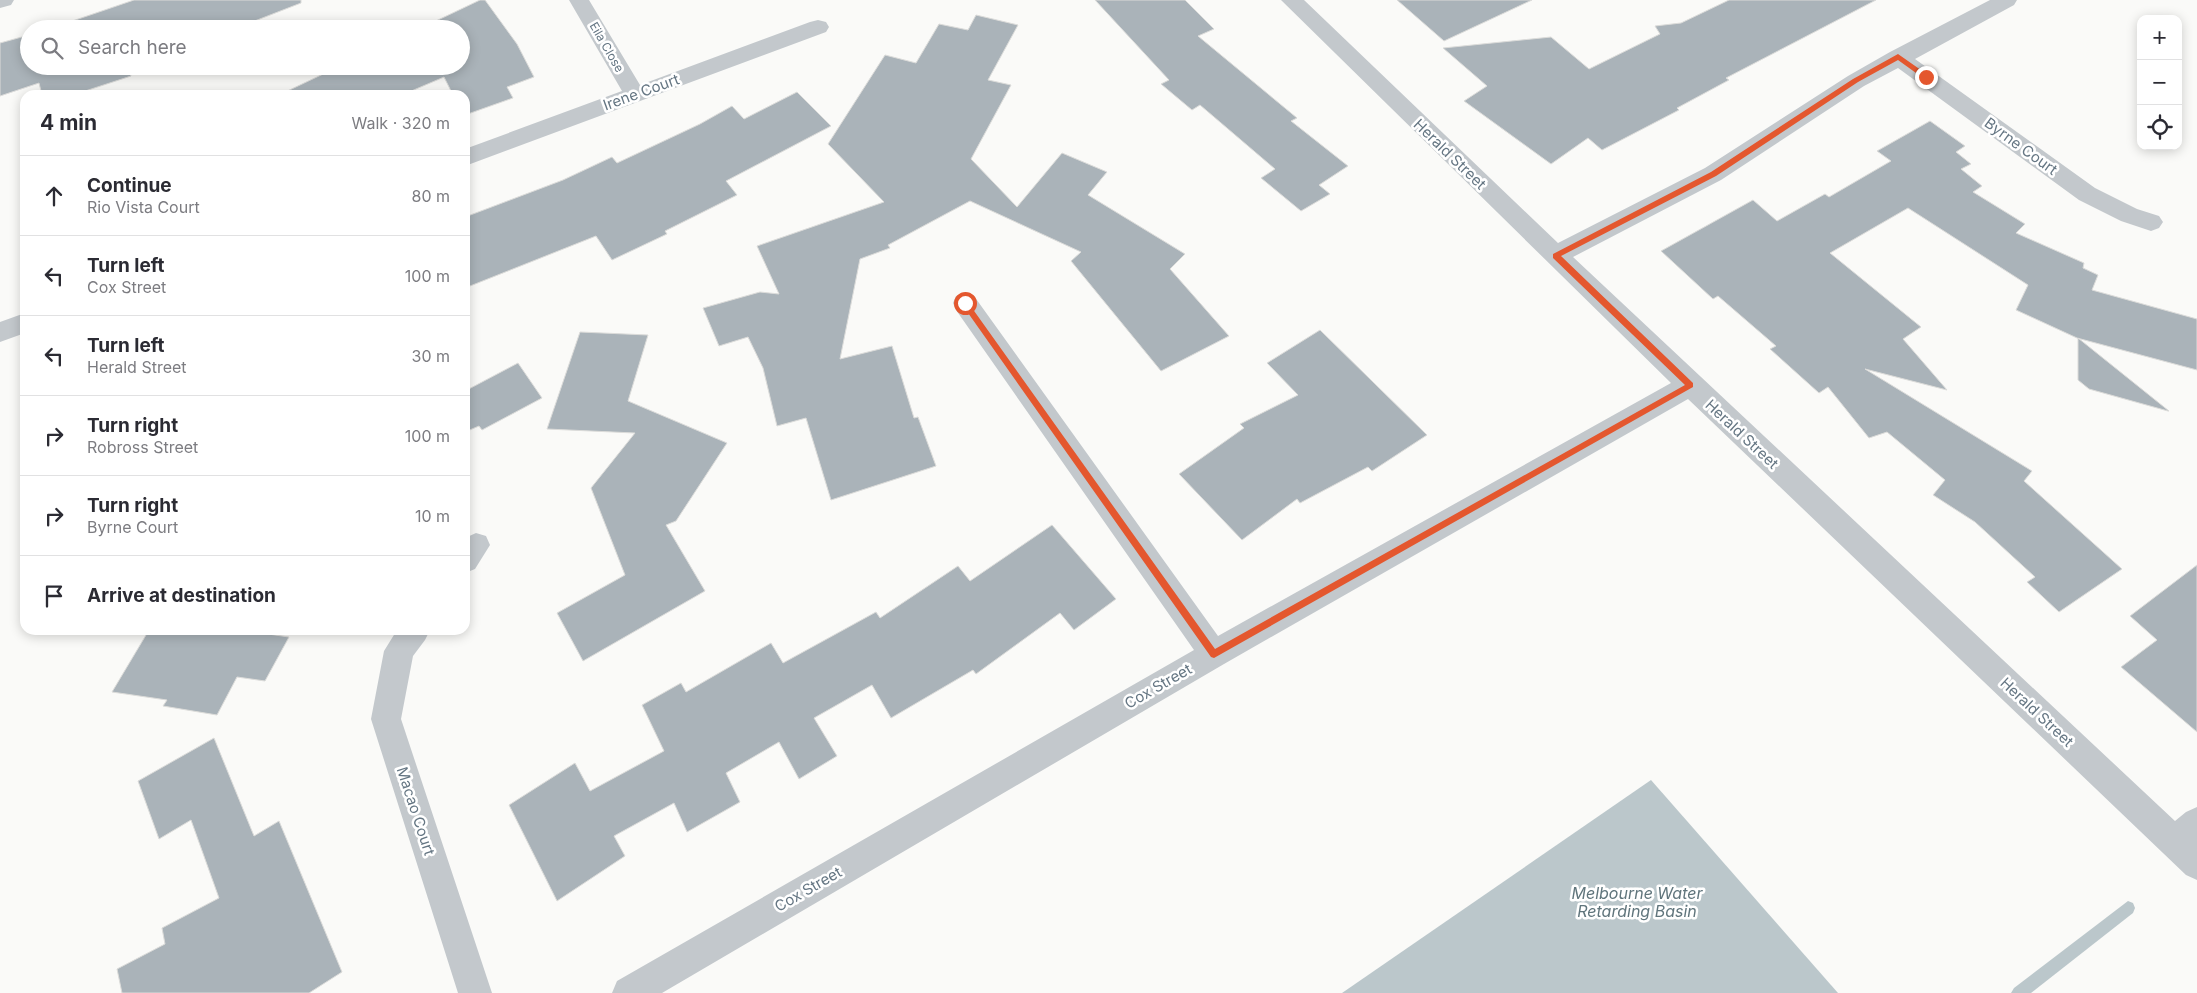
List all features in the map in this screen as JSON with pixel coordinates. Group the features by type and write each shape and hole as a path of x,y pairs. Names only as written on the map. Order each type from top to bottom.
{"street":[{"path":"0,1 4,0"},
{"name":"Eila Close","path":"579,0 635,95"},
{"name":"Herald Street","path":"1291,0 1690,385 2186,833 2197,864"},
{"path":"1555,256 1713,174 1856,80 2007,0"},
{"name":"Irene Court","path":"470,156 818,27"},
{"name":"Byrne Court","path":"1898,57 2087,194 2122,212 2151,222"},
{"path":"965,303 1214,654"},
{"path":"0,332 20,325"},
{"name":"Cox Street","path":"629,993 1214,654 1690,385"},
{"name":"Macao Court","path":"411,635 399,651 386,720 475,993"}],"water":[{"name":"Melbourne Water Retarding Basin","path":"1651,780 1838,993 1342,993"}],"building":[{"path":"134,0 301,0 301,3 257,20 75,20"},
{"path":"480,0 485,0 517,44 534,77 507,87 513,98 470,113 470,90 450,90 444,77 414,90 290,90 321,75 470,75 470,20 438,20"},
{"path":"1095,0 1185,0 1214,29 1198,36 1297,118 1291,121 1348,166 1319,185 1330,194 1301,211 1261,178 1275,169 1200,105 1192,110 1161,84 1169,80"},
{"path":"1397,0 1532,0 1444,41"},
{"path":"1729,0 1876,0 1726,78 1729,80 1677,108 1679,110 1602,150 1588,138 1551,164 1464,101 1487,86 1443,48 1551,37 1589,69 1660,34 1655,26 1681,23"},
{"path":"976,15 1018,25 988,80 1011,85 971,159 1017,207 1062,153 1107,172 1088,195 1185,254 1170,269 1229,336 1161,371 1071,261 1081,252 970,201 888,245 890,248 860,259 840,359 892,346 914,418 918,417 936,466 831,500 806,418 777,426 763,368 748,337 719,346 703,308 760,292 779,294 757,246 884,202 828,144 885,55 916,63 939,24 968,30"},
{"path":"20,37 20,75 131,76 88,90 41,90 39,83 0,96 0,43"},
{"path":"797,92 831,126 726,181 737,195 665,231 667,234 612,260 596,236 470,286 470,215 563,180 612,157 617,163 700,124 732,106 744,119"},
{"path":"1930,121 1965,146 1956,152 1971,164 1961,169 1982,186 1973,192 2025,224 2016,233 2084,263 2083,268 2098,275 2092,290 2197,319 2197,370 2077,338 2016,310 2028,285 1908,208 1830,253 1921,327 1903,339 1947,390 1865,369 2032,471 2024,481 2122,569 2059,612 2027,582 2035,577 1975,522 1933,495 1945,480 1887,432 1869,438 1828,387 1819,393 1770,349 1776,346 1718,296 1713,299 1661,251 1753,200 1777,221 1825,194 1829,197 1891,161 1877,151"},
{"path":"1320,330 1427,435 1372,471 1368,467 1300,503 1297,499 1242,540 1179,474 1244,428 1240,424 1298,395 1267,363"},
{"path":"580,332 648,335 628,401 727,443 676,521 666,525 705,591 583,661 557,613 625,575 591,488 635,433 547,429"},
{"path":"2078,338 2169,411 2089,389 2078,380"},
{"path":"518,363 542,398 482,430 479,426 470,430 470,388"},
{"path":"1052,525 1116,599 1074,630 1060,613 976,674 973,670 891,718 872,685 814,718 837,756 799,779 779,742 726,773 740,802 687,832 674,803 614,836 625,856 557,901 509,805 575,763 590,791 664,751 642,705 681,683 686,692 771,643 783,663 876,612 880,618 958,566 970,581"},
{"path":"2197,565 2197,732 2121,667 2157,640 2130,616"},
{"path":"146,635 275,635 289,637 265,681 237,677 217,715 163,706 167,700 112,692"},
{"path":"214,738 254,836 279,821 342,972 309,993 122,993 117,969 165,944 162,928 219,898 191,820 159,839 138,781"}],"waterway":[{"path":"2019,993 2128,908"}],"route":[{"path":"965,303 1214,654 1649,410 1690,385 1555,256 1713,174 1856,80 1898,57 1926,77"}]}
